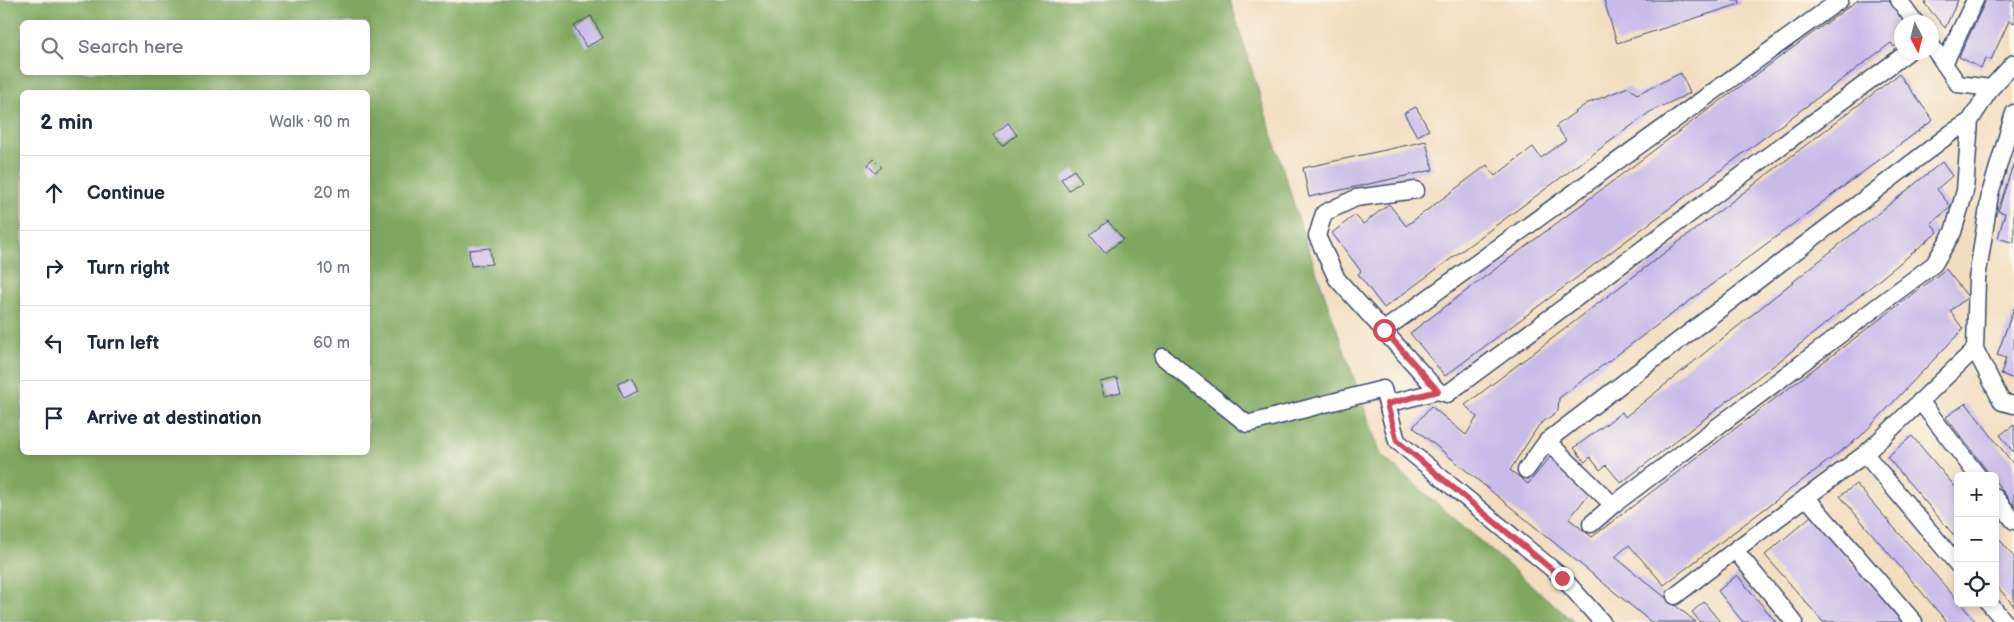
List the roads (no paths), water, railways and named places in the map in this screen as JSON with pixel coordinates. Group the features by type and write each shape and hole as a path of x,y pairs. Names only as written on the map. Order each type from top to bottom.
{"lane":[{"path":"1384,330 1840,0"},
{"path":"1944,64 1975,0"},
{"path":"1902,2 1910,15"},
{"path":"1939,56 1958,84 1991,88"},
{"path":"1416,190 1356,198 1324,213 1317,236 1337,279 1438,391 1447,394 1897,60"},
{"path":"1526,470 1547,441 1951,133 1970,121 1991,88 2014,63"},
{"path":"2014,113 1990,194 1977,279 1975,349 2002,402 2014,406"},
{"path":"1591,524 1613,505 1934,264 1953,232 1965,190 1970,121"},
{"path":"1675,596 1865,454 1975,349"},
{"path":"1163,357 1247,424 1383,389 1397,441 1562,578 1602,622"},
{"path":"1387,404 1438,391"},
{"path":"1920,401 1975,472"},
{"path":"1547,441 1613,505"},
{"path":"1865,454 1955,562"},
{"path":"1806,497 1914,622"},
{"path":"1999,502 2014,521"},
{"path":"1735,550 1794,622"},
{"path":"1992,607 2005,622"}]}
